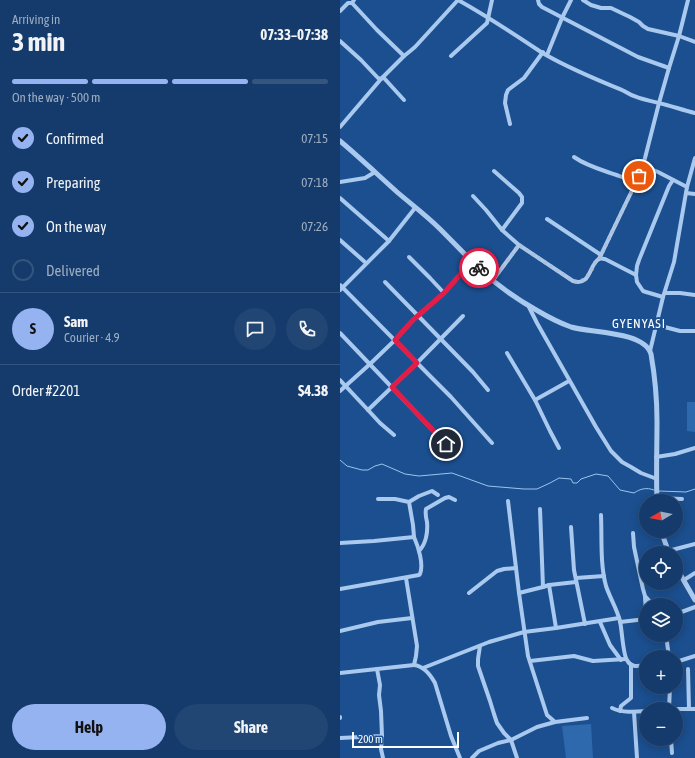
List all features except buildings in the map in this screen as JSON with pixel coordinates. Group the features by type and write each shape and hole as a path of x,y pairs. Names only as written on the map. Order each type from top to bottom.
{"street":[{"path":"340,127 382,78 415,47 458,0 488,17 545,54 564,64 630,95 695,113"},
{"path":"451,56 487,23 492,0"},
{"path":"538,0 542,7 562,18 638,56 669,68"},
{"path":"510,124 505,103 508,90 524,78 545,54 571,0"},
{"path":"583,0 591,5 601,8 611,8 634,19 648,29 679,36 695,42"},
{"path":"473,196 502,230 519,245 573,281 583,281 587,278 596,261 600,257 645,164 658,103 679,36 688,0"},
{"path":"340,11 350,2 404,56"},
{"path":"340,41 382,78 404,100"},
{"path":"340,141 415,208 440,228 493,280 528,305 554,320 571,327 623,335 635,339 646,346 650,351"},
{"path":"574,157 579,161 622,177 635,178 639,176"},
{"path":"657,494 656,395 654,371 650,351 674,262 687,187 695,159"},
{"path":"645,164 646,167 687,187"},
{"path":"494,171 522,197 522,203 502,230"},
{"path":"340,182 365,178 375,172"},
{"path":"673,180 669,186 637,266 637,282 646,292 664,295 680,293 695,295"},
{"path":"686,193 695,194"},
{"path":"340,198 389,241"},
{"path":"415,208 389,241 341,287 461,407 492,443"},
{"path":"547,219 600,257 636,275"},
{"path":"340,240 366,263"},
{"path":"493,280 519,245"},
{"path":"409,257 444,293"},
{"path":"340,391 395,340 418,315 444,293 472,261"},
{"path":"385,282 473,372 488,390"},
{"path":"528,305 611,451 622,462 641,473 657,479"},
{"path":"368,410 464,316"},
{"path":"657,325 680,331 695,331"},
{"path":"340,333 446,444"},
{"path":"507,353 535,400 559,448"},
{"path":"340,380 380,423 394,435"},
{"path":"535,400 570,381"},
{"path":"656,457 675,454 695,448"},
{"path":"378,499 395,499 408,502 432,491 438,495"},
{"path":"419,551 423,547 427,530 426,509 445,498 449,497 455,500"},
{"path":"508,501 518,593 528,656 547,715 555,722"},
{"path":"340,589 406,578 419,575 421,573 422,570 419,551 414,537 408,502"},
{"path":"540,509 543,587"},
{"path":"601,515 604,576 610,598 619,620 623,659"},
{"path":"571,527 572,560 585,624"},
{"path":"633,534 634,547 645,596"},
{"path":"340,543 374,542 414,537"},
{"path":"683,548 695,544"},
{"path":"469,593 497,571 516,568"},
{"path":"695,574 684,580 695,600"},
{"path":"518,593 549,585 604,576"},
{"path":"406,578 417,646 414,665"},
{"path":"549,585 556,628"},
{"path":"683,611 695,607"},
{"path":"340,631 378,622 412,618"},
{"path":"340,673 414,665 421,667 489,642 524,632 600,622 639,619"},
{"path":"600,622 610,645 631,665 639,666"},
{"path":"480,646 478,666 497,723 511,740 517,758"},
{"path":"416,656 421,667 432,677 435,683 451,736 460,758"},
{"path":"530,661 574,656 593,661 623,659"},
{"path":"683,660 695,656"},
{"path":"620,711 621,706 631,698 631,665"},
{"path":"377,669 380,685 379,696 383,758"},
{"path":"688,669 689,709"},
{"path":"612,708 620,711 639,712"},
{"path":"683,709 695,709"},
{"path":"634,712 637,758"},
{"path":"544,725 547,715"},
{"path":"472,758 479,751 498,743 511,740 544,725 555,722 588,718"},
{"path":"340,738 382,736"},
{"path":"672,746 672,753"}],"shaded area":[{"path":"687,402 695,402 695,432 687,431"},
{"path":"591,724 593,758 566,758 562,726"}],"waterway":[{"path":"340,460 347,466 362,470 368,470 382,464 405,474 419,476 452,473 488,486 537,489 559,478 571,479 573,483 577,483 581,479 596,474 608,476 620,490 634,493 643,489 654,490"},
{"path":"659,491 686,492 695,489"}],"way so far":[{"path":"479,268 493,280 519,245 573,281 583,281 587,278 596,261 599,259 639,176"}],"district":[{"name":"GYENYASI","path":"639,323"}],"route":[{"path":"446,444 392,387 417,363 395,340 413,320 444,293 472,261 479,268"}]}
